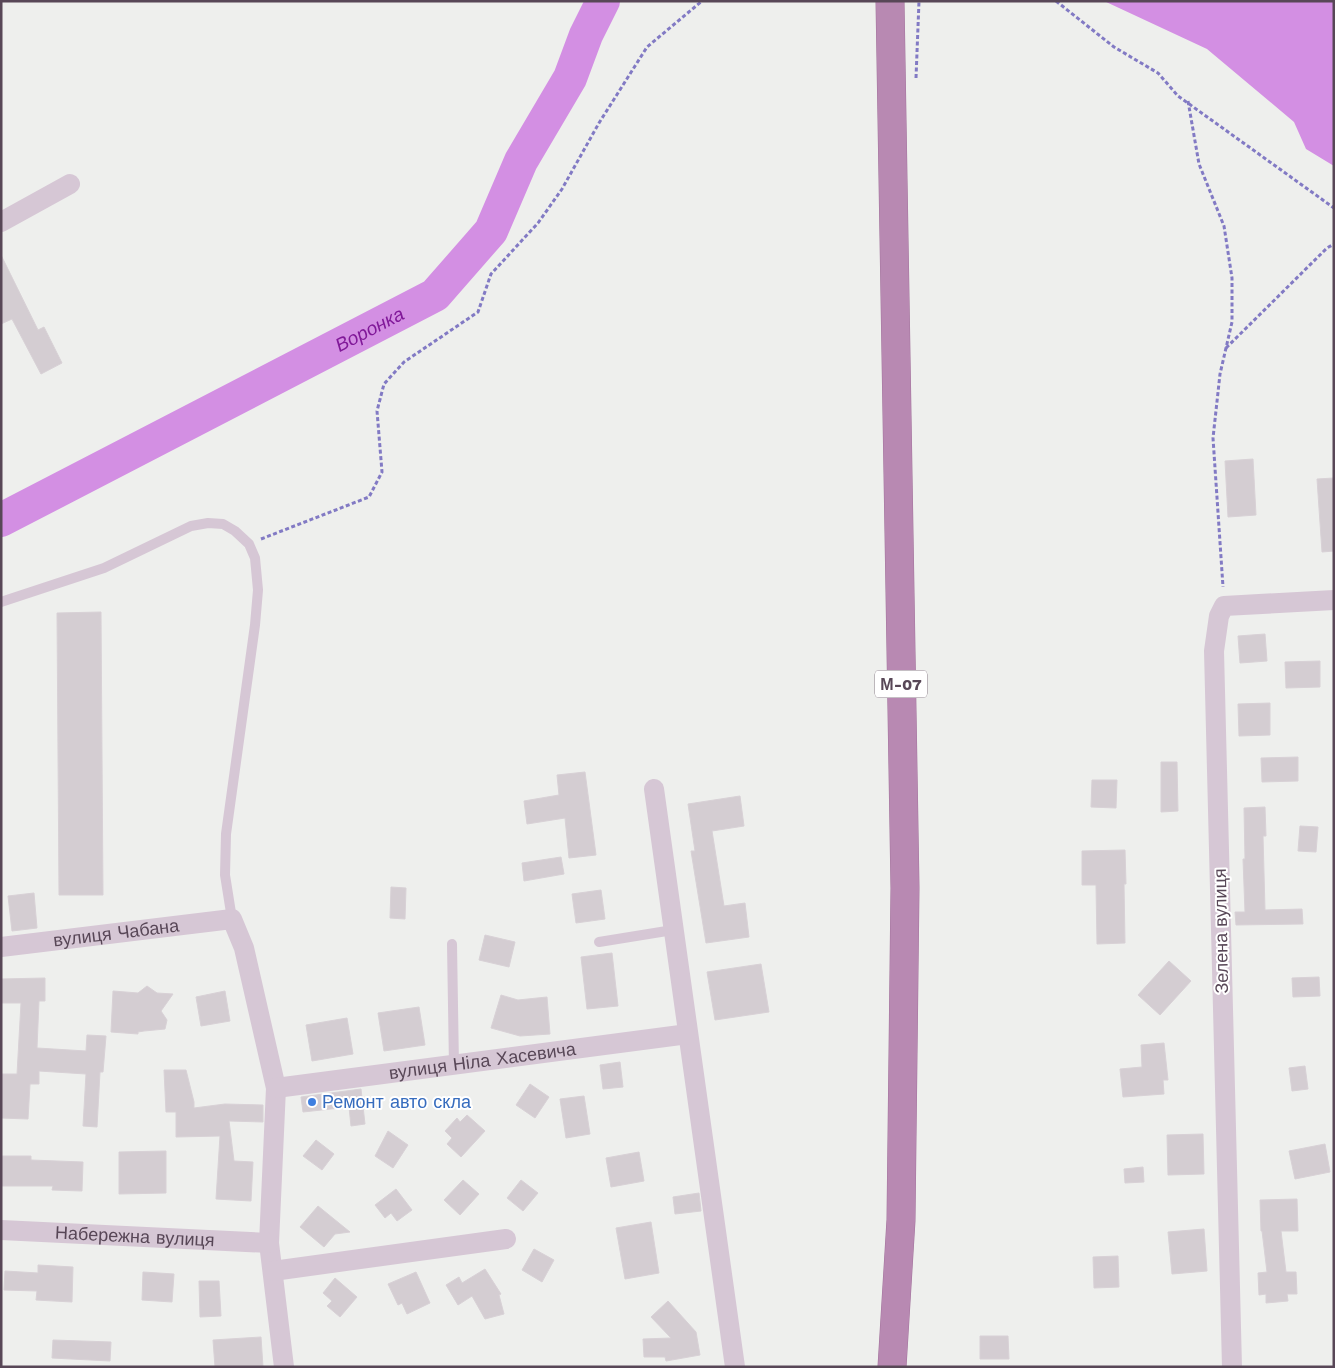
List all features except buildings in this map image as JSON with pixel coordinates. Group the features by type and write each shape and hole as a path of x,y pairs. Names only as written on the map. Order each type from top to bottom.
{"highway":[{"name":"М-07","path":"890,1 905,888 901,1220 892,1367"}],"street":[{"path":"1,222 70,184"},
{"path":"1224,606 1334,600"},
{"name":"Зелена вулиця","path":"1224,606 1219,616 1214,651 1232,1367"},
{"path":"654,789 735,1367"},
{"path":"232,919 244,948 276,1088 269,1243 284,1367"},
{"name":"вулиця Чабана","path":"1,947 232,919"},
{"name":"вулиця Ніла Хасевича","path":"276,1088 688,1034"},
{"name":"Набережна вулиця","path":"1,1230 269,1243"},
{"path":"273,1271 506,1239"}],"lane":[{"path":"1,602 104,568 191,526 208,523 223,524 235,531 249,544 255,558 258,590 255,625 226,834 226,875 232,919"},
{"path":"598,942 673,930"},
{"path":"452,944 454,1066"}],"path":[{"path":"249,544 369,498 382,472 377,411 384,384 404,362 478,312 491,274 538,223 562,189 599,123 647,47 702,1"},
{"path":"1056,1 1114,47 1158,73 1178,96 1334,208"},
{"path":"1188,102 1199,164 1224,226 1232,278 1232,322 1220,374 1213,438 1224,606"},
{"path":"1226,349 1327,248 1334,244"}],"shaded area":[{"path":"1104,1 1334,1 1334,166 1306,149 1294,122 1207,49"}],"waterway":[{"name":"Воронка","path":"1,520 435,295 491,231 521,161 570,78 586,35 603,1"}],"place":[{"name":"Ремонт авто скла","path":"312,1102"}]}
